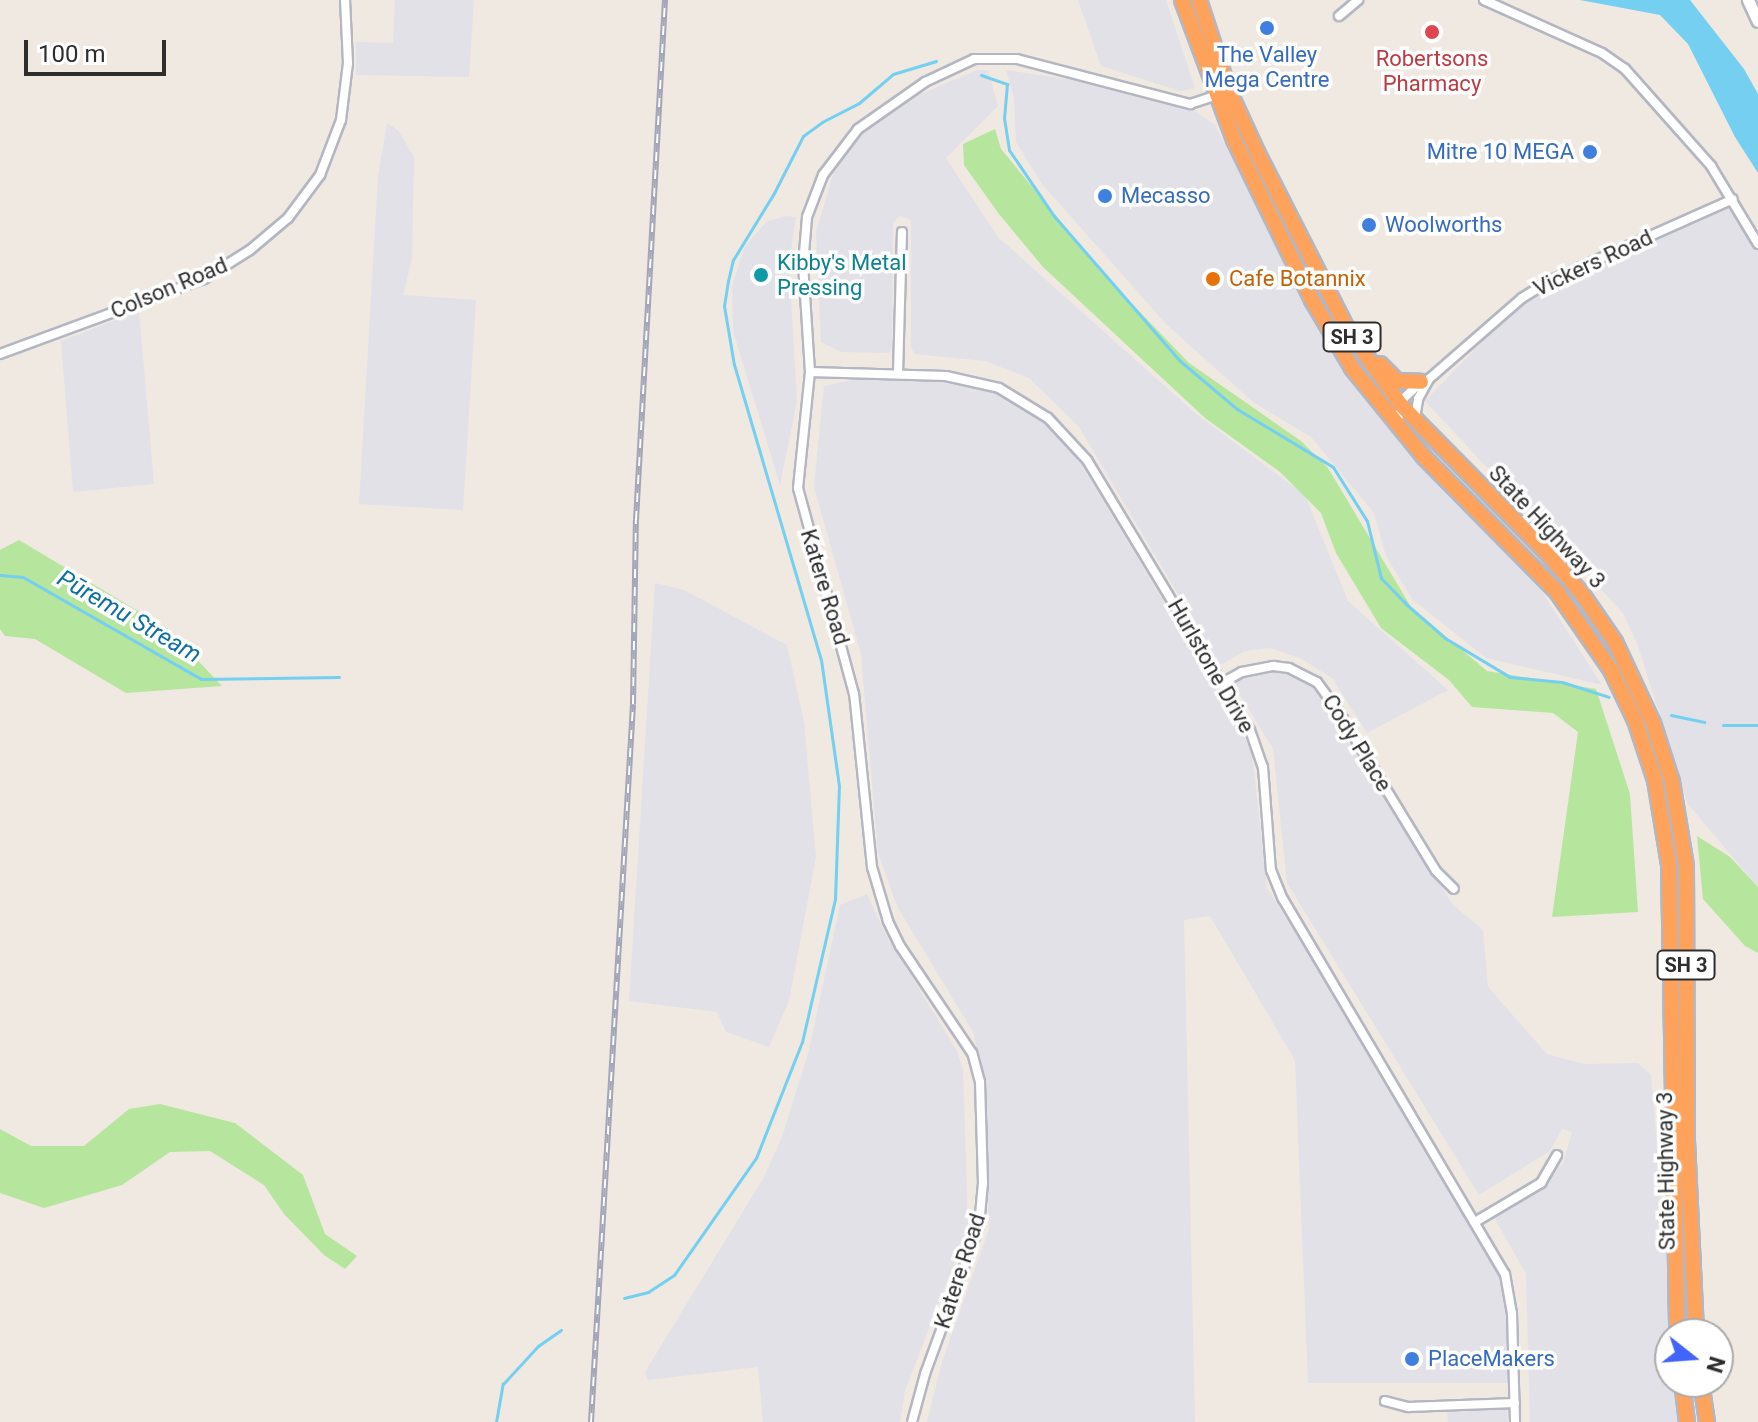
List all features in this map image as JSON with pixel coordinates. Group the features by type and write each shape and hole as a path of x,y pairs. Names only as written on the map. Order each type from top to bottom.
{"highway":[{"name":"State Highway 3","path":"1182,0 1320,313 1352,368 1396,426 1519,551 1579,621 1624,696 1655,780 1666,834 1672,911 1677,1318"},
{"name":"State Highway 3","path":"1199,0 1222,94 1339,314 1401,405 1514,518 1582,594 1630,670 1664,754 1679,812 1686,866 1687,1141 1695,1318"},
{"path":"1339,314 1360,335 1390,377 1404,383 1425,381"},
{"path":"1684,1398 1687,1422"},
{"path":"1698,1422 1700,1398"},
{"path":"1703,1398 1707,1422"}],"street":[{"name":"Colson Road","path":"0,354 204,279 250,250 288,218 320,175 341,120 348,48 345,0"},
{"path":"1339,16 1358,0"},
{"path":"1484,0 1614,60 1711,166 1758,244"},
{"path":"1748,0 1758,21"},
{"name":"Katere Road","path":"912,1422 925,1374 979,1226 983,1183 980,1082 972,1053 900,946 875,881 854,694 798,488 810,372 804,237 815,193 845,143 893,102 961,63 995,57 1034,62 1190,104 1222,94"},
{"name":"Vickers Road","path":"1396,426 1401,405 1508,308 1549,281 1733,199"},
{"path":"898,374 902,232"},
{"name":"Hurlstone Drive","path":"810,372 946,376 999,388 1025,402 1069,436 1103,484 1258,749 1271,870 1283,899 1475,1222 1508,1286 1515,1422"},
{"name":"Vickers Road","path":"1415,421 1418,399 1425,381"},
{"name":"Cody Place","path":"1222,683 1242,672 1273,666 1289,668 1317,682 1339,712 1436,871 1454,889"},
{"path":"1475,1222 1541,1183 1557,1155"},
{"path":"1385,1401 1408,1407 1515,1403"}],"shaded area":[{"path":"395,0 474,0 469,77 356,75 356,42 393,43"},
{"path":"1078,0 1166,0 1195,88 1180,91 1101,66"},
{"path":"977,70 988,70 998,106 946,158 998,237 1195,413 1305,495 1348,601 1448,690 1367,733 1332,678 1300,658 1270,648 1245,651 1220,665 1079,427 1029,378 985,361 915,354 911,348 911,220 899,216 893,223 892,346 889,353 841,352 821,342 816,232 836,164 872,125 902,102"},
{"path":"1006,70 1093,83 1189,107 1215,125 1306,302 1341,357 1531,575 1602,685 1486,658 1412,599 1386,556 1374,513 1311,437 1253,402 1167,325 1042,184 1016,142 1014,97"},
{"path":"387,123 398,130 414,157 412,259 403,295 476,300 463,510 359,504 378,176"},
{"path":"1729,208 1739,209 1758,247 1758,887 1688,804 1637,643 1623,613 1425,401 1518,305 1550,286"},
{"path":"785,216 796,217 789,264 797,401 780,485 733,331 732,287 744,248 766,222"},
{"path":"139,311 154,484 73,492 61,341"},
{"path":"918,373 1003,390 1060,437 1082,466 1238,725 1252,753 1267,888 1495,1251 1506,1284 1509,1383 1308,1383 1295,1060 1210,916 1184,920 1195,1422 927,1422 941,1365 989,1229 985,1080 973,1032 898,908 878,853 861,654 814,487 824,386 874,375"},
{"path":"655,583 684,590 787,645 804,722 816,857 789,1001 769,1047 726,1032 717,1012 629,1001"},
{"path":"1272,670 1297,672 1327,697 1452,904 1483,930 1488,987 1547,1054 1584,1064 1638,1063 1651,1075 1672,1318 1654,1318 1654,1398 1679,1398 1682,1422 1530,1422 1526,1274 1489,1208 1563,1164 1572,1132 1562,1129 1550,1151 1479,1195 1287,883 1273,749 1232,682 1251,673"},
{"path":"867,894 885,933 957,1051 963,1069 968,1227 905,1391 900,1422 763,1422 758,1367 648,1380 645,1372 764,1177 782,1137 809,1050 840,905"},
{"path":"1507,1404 1508,1422 1448,1422 1447,1407"}],"green space":[{"path":"995,129 1001,149 1109,280 1189,363 1301,441 1328,468 1411,607 1487,671 1596,689 1630,794 1638,912 1552,917 1578,732 1553,713 1472,707 1449,680 1381,628 1336,553 1321,513 1280,472 1205,418 1043,267 999,214 964,165 963,144"},
{"path":"19,540 168,629 222,686 126,693 35,639 5,636 0,629 0,550"},
{"path":"1697,836 1730,857 1758,887 1758,953 1745,946 1703,899"},
{"path":"160,1104 235,1123 303,1175 325,1234 357,1256 345,1269 324,1255 284,1214 264,1185 210,1151 170,1152 122,1185 44,1208 0,1193 0,1129 31,1146 84,1146 129,1109"}],"water":[{"path":"1580,0 1690,0 1744,69 1758,94 1758,173 1735,137 1688,44 1660,15"}],"waterway":[{"path":"624,1298 648,1292 674,1275 756,1158 802,1042 835,899 839,786 821,660 734,365 724,306 733,260 774,193 803,136 822,122 859,103 893,74 936,61"},
{"path":"981,75 1007,84 1004,118 1009,150 1054,216 1179,360 1237,409 1333,467 1367,521 1381,578 1406,604 1445,638 1510,677 1562,682 1609,697"},
{"name":"Pūremu Stream","path":"0,575 23,577 201,679 339,677"},
{"path":"1671,715 1704,722"},
{"path":"1723,725 1758,725"},
{"path":"496,1422 503,1384 538,1346 561,1330"}],"railway":[{"path":"591,1422 633,704 636,520 665,0"}],"place":[{"name":"The Valley Mega Centre","path":"1267,28"},
{"name":"Robertsons Pharmacy","path":"1432,32"},
{"name":"Mitre 10 MEGA","path":"1590,152"},
{"name":"Mecasso","path":"1105,196"},
{"name":"Woolworths","path":"1369,225"},
{"name":"Kibby's Metal Pressing","path":"761,275"},
{"name":"Cafe Botannix","path":"1213,279"},
{"name":"PlaceMakers","path":"1412,1359"}]}
